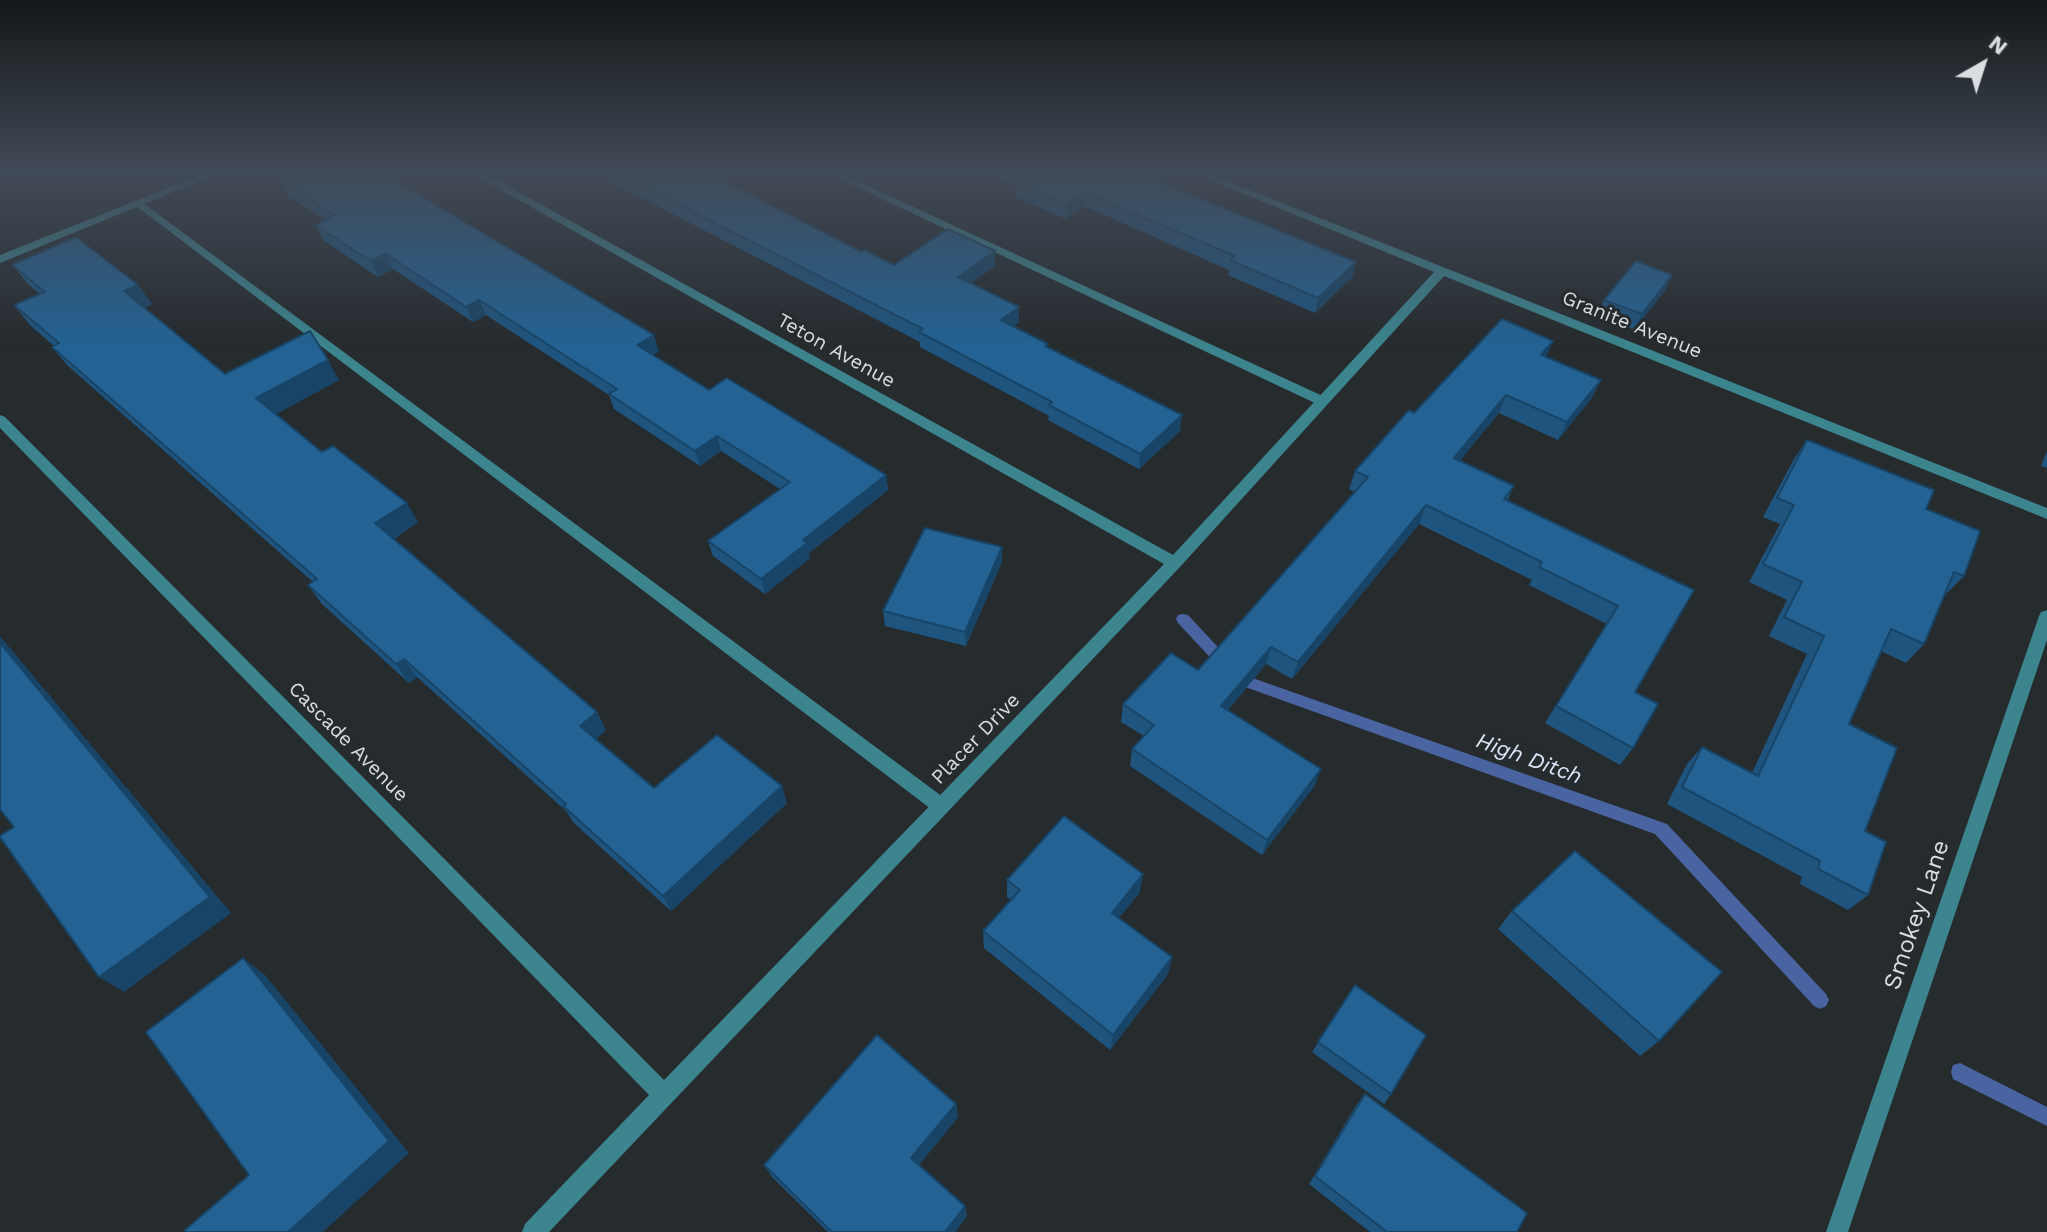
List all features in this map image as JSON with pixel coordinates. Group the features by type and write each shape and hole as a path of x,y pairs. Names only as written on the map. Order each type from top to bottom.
{"street":[{"path":"0,259 68,231"},
{"path":"177,231 941,806"},
{"name":"Teton Avenue","path":"581,231 1175,563"},
{"path":"958,231 1322,401"},
{"name":"Granite Avenue","path":"1346,231 2047,514"},
{"name":"Placer Drive","path":"533,1232 1175,563 1443,270"},
{"name":"Cascade Avenue","path":"0,420 664,1095"},
{"name":"Smokey Lane","path":"1837,1232 2047,616"}],"building":[{"path":"325,231 480,231 654,335 637,345 709,390 727,378 886,475 803,540 807,543 761,579 708,541 790,482 717,436 695,451 609,394 617,389 479,300 466,307 386,254 371,261"},
{"path":"732,231 822,231 894,265 944,231 953,231 995,251 958,277 1019,307 1001,320 1048,344 1045,346 1182,415 1140,454 1049,405 1052,402 919,332 923,329"},
{"path":"1177,231 1281,231 1356,262 1318,298 1230,260 1235,256"},
{"path":"76,237 138,285 124,291 225,374 310,331 328,360 256,398 322,452 333,446 407,503 375,523 597,712 580,726 654,788 717,735 782,786 663,896 404,659 396,664 308,585 317,579 52,347 59,343 14,305 45,292 12,265"},
{"path":"1636,261 1672,275 1642,314 1604,300"},
{"path":"1502,319 1553,341 1541,355 1601,380 1567,422 1506,395 1454,458 1514,486 1504,499 1694,590 1635,692 1658,704 1633,748 1556,706 1618,606 1539,567 1542,562 1426,505 1298,662 1271,647 1221,706 1321,769 1267,840 1132,749 1154,725 1123,704 1171,653 1198,670 1368,477 1355,471 1409,410 1414,413"},
{"path":"1807,440 1934,490 1926,509 1980,531 1964,576 1954,572 1924,644 1891,629 1849,724 1897,748 1865,831 1886,842 1868,895 1818,869 1820,861 1682,787 1702,747 1758,776 1824,636 1784,617 1802,582 1763,564 1794,505 1777,498"},
{"path":"925,528 1002,547 965,632 883,611"},
{"path":"0,643 210,897 99,977 0,837 14,827 0,809"},
{"path":"1064,816 1143,874 1112,913 1172,957 1113,1035 983,931 1020,890 1007,880"},
{"path":"1575,851 1722,972 1659,1041 1512,911"},
{"path":"243,958 389,1141 288,1232 186,1232 249,1175 146,1032"},
{"path":"1355,985 1426,1035 1391,1094 1318,1042"},
{"path":"877,1035 956,1104 911,1158 965,1206 945,1232 832,1232 764,1165"},
{"path":"1365,1094 1527,1213 1517,1232 1387,1232 1315,1176"}],"waterway":[{"name":"High Ditch","path":"1183,619 1239,679 1661,829 1820,1000"},
{"name":"High Ditch","path":"1960,1072 2047,1117"}]}
